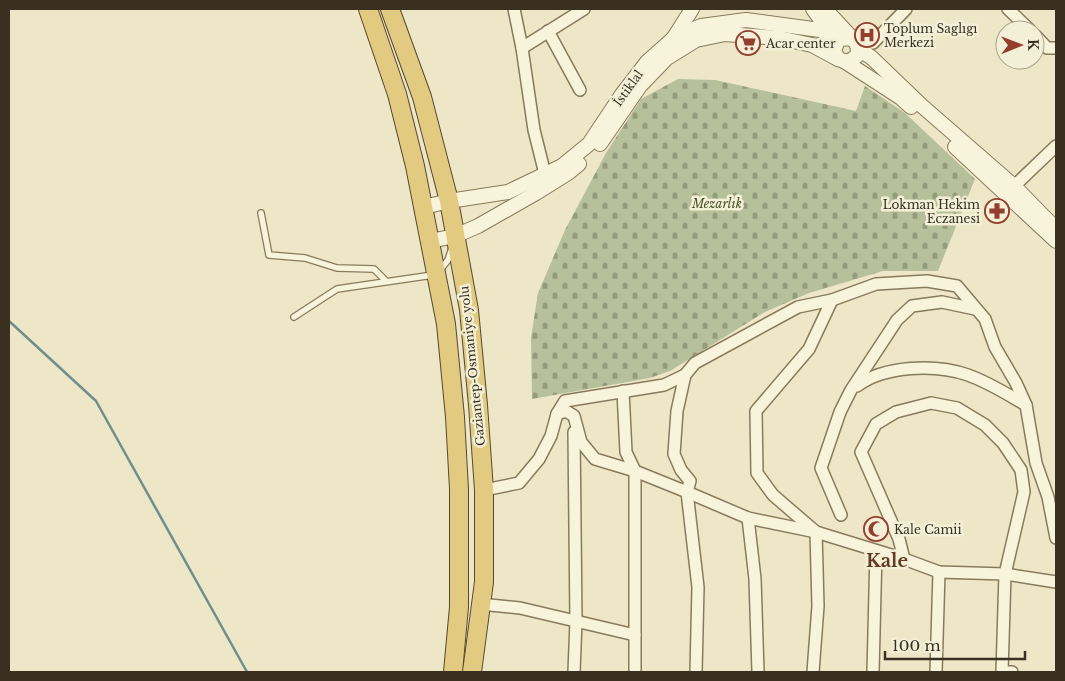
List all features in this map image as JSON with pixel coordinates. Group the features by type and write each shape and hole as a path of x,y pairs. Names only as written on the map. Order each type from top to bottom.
{"highway":[{"name":"Gaziantep-Osmaniye yolu","path":"368,9 397,94 424,207 446,324 455,417 459,488 459,607 453,672"},
{"name":"Gaziantep-Osmaniye yolu","path":"390,9 422,97 449,201 468,310 478,405 484,490 484,582 472,672"}],"street":[{"path":"514,9 522,48 534,130 545,174"},
{"path":"522,48 584,9"},
{"path":"673,39 692,9"},
{"path":"813,9 839,57 902,98 1056,229"},
{"path":"825,9 843,26 854,42 1010,190 1056,241"},
{"path":"839,57 838,42 844,38 854,42 873,44 906,9"},
{"path":"1008,9 1020,20"},
{"name":"İstiklal","path":"424,207 449,201 508,192 562,166 589,144 623,93 647,62 673,39 701,26 746,20 820,30 854,42"},
{"path":"548,31 580,90"},
{"path":"430,240 456,236 478,226 568,173 594,152 640,86 660,65 667,58 696,40 725,34 779,38 812,45 850,61 857,56 854,42"},
{"path":"1010,190 1056,146"},
{"path":"696,672 698,586 687,492 690,481 681,470 674,454 677,411 685,376 694,363 798,307 832,300 876,284 928,281 957,286 985,319 995,347 1016,383 1026,405 1036,464 1048,497 1056,538"},
{"path":"813,672 818,606 816,532 773,496 757,473 756,411 809,349 832,300"},
{"path":"841,515 821,468 840,412 851,390 897,320 912,306 942,302 975,309"},
{"path":"851,390 868,378 890,371 922,367 966,375 999,389 1026,405"},
{"path":"484,490 519,483 539,459 551,436 558,414 565,401 664,385 685,376"},
{"path":"623,392 626,452 635,471 636,672"},
{"path":"904,559 899,539 861,452 876,424 896,412 932,403 957,408 985,425 1004,443 1021,470 1024,492 1004,574 1002,672"},
{"path":"558,414 566,411 574,416 581,442 595,459 635,471 748,518 816,532 904,559 939,572 1004,574 1056,582"},
{"path":"574,416 576,621 574,672"},
{"path":"748,518 755,579 758,672"},
{"path":"873,672 876,551"},
{"path":"936,672 939,572"},
{"path":"480,604 520,608 635,635"},
{"path":"1006,672 1012,672"}],"lane":[{"path":"261,213 269,255 305,258 337,268 374,269 386,281"},
{"path":"294,317 337,289 437,275 448,260 456,236"}],"green space":[{"name":"Mezarlık","path":"678,79 715,80 856,111 865,86 905,113 975,179 938,271 883,271 809,293 765,312 670,371 650,378 532,399 531,337 538,293 565,230 606,153 641,99"}],"waterway":[{"path":"9,321 96,401 247,672"}],"place":[{"name":"Toplum Saglıgı Merkezi","path":"867,35"},
{"name":"Acar center","path":"748,43"},
{"name":"Lokman Hekim Eczanesi","path":"997,211"},
{"name":"Kale Camii","path":"876,529"}],"district":[{"name":"Kale","path":"887,561"}]}
